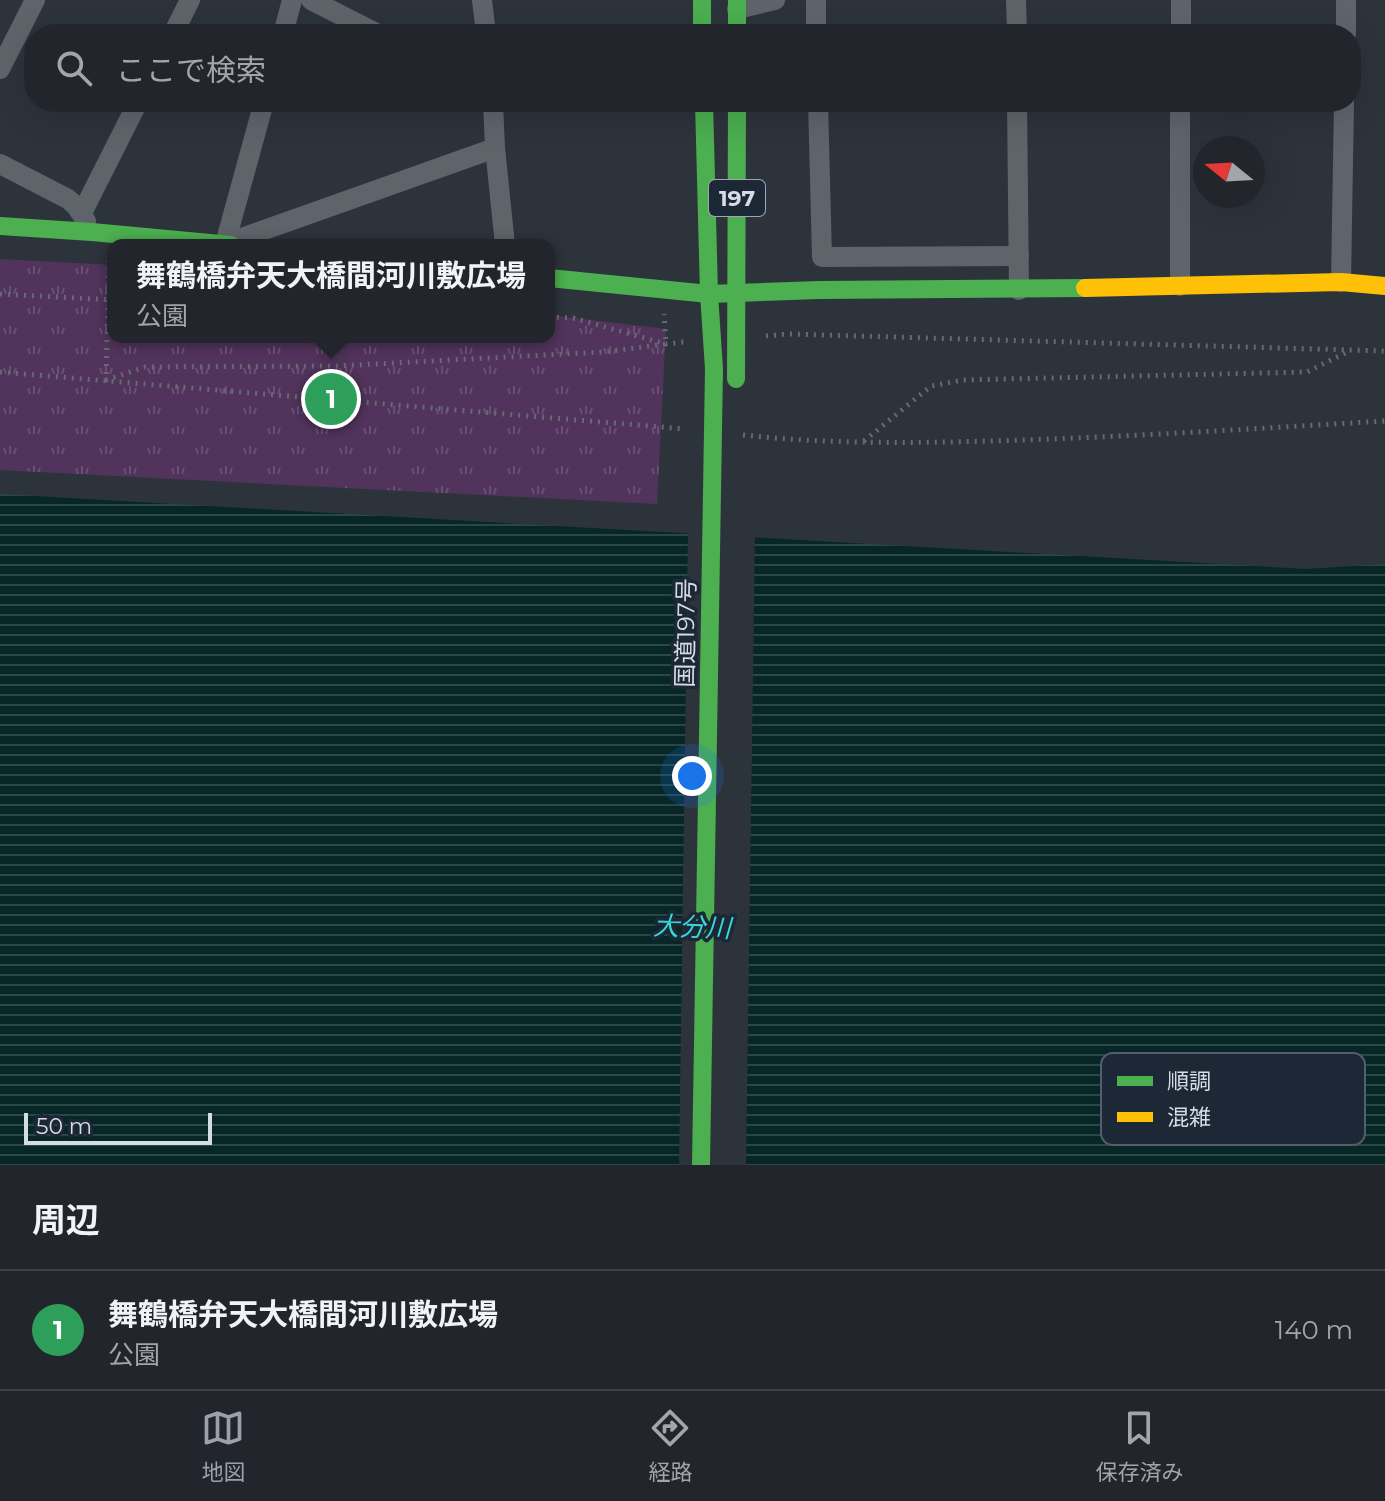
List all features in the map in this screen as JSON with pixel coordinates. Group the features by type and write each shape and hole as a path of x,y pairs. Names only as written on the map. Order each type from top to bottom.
{"main road":[{"path":"702,0 702,24"},
{"name":"国道197号","path":"701,1165 714,369 704,112"},
{"name":"197","path":"736,401 737,112"},
{"path":"0,226 95,226 189,239"},
{"path":"555,279 709,294 1341,282 1385,286"}],"street":[{"path":"0,69 35,0"},
{"path":"178,24 190,0"},
{"path":"286,24 292,0"},
{"path":"311,0 358,24"},
{"path":"482,0 485,24"},
{"path":"737,5 775,0"},
{"path":"816,0 816,24"},
{"path":"1016,0 1017,24"},
{"path":"1181,0 1181,24"},
{"path":"1346,0 1346,24"},
{"path":"0,164 68,199 95,226 135,112"},
{"path":"226,239 261,112"},
{"path":"493,112 504,239"},
{"path":"818,112 822,257 1019,256"},
{"path":"1017,112 1019,290"},
{"path":"1180,112 1180,286"},
{"path":"1341,282 1344,112"},
{"path":"239,239 495,148"}],"path":[{"path":"95,226 107,285"},
{"path":"663,289 666,344"},
{"path":"0,294 107,300"},
{"path":"555,317 573,318 666,344"},
{"path":"788,334 1385,351"},
{"path":"108,343 106,380 145,367 336,366 603,352 666,344"},
{"path":"864,441 931,386 963,380 1307,372 1349,350"}],"green space":[{"path":"0,259 107,265 107,343 555,343 555,316 666,329 657,504 0,470"}],"water":[{"name":"大分川","path":"0,494 1306,569 1385,564 1385,1165 0,1165"}],"pier":[{"path":"688,530 755,533 746,1165 679,1165"}],"traffic: fast":[{"path":"702,0 702,24"},
{"path":"737,0 737,24"},
{"path":"701,1165 714,369 704,112"},
{"path":"736,379 737,112"},
{"path":"0,226 167,239"},
{"path":"555,279 709,294 1085,288"}],"traffic: slow":[{"path":"1085,288 1341,282 1385,286"}],"place":[{"name":"舞鶴橋弁天大橋間河川敷広場","path":"331,399"}]}
